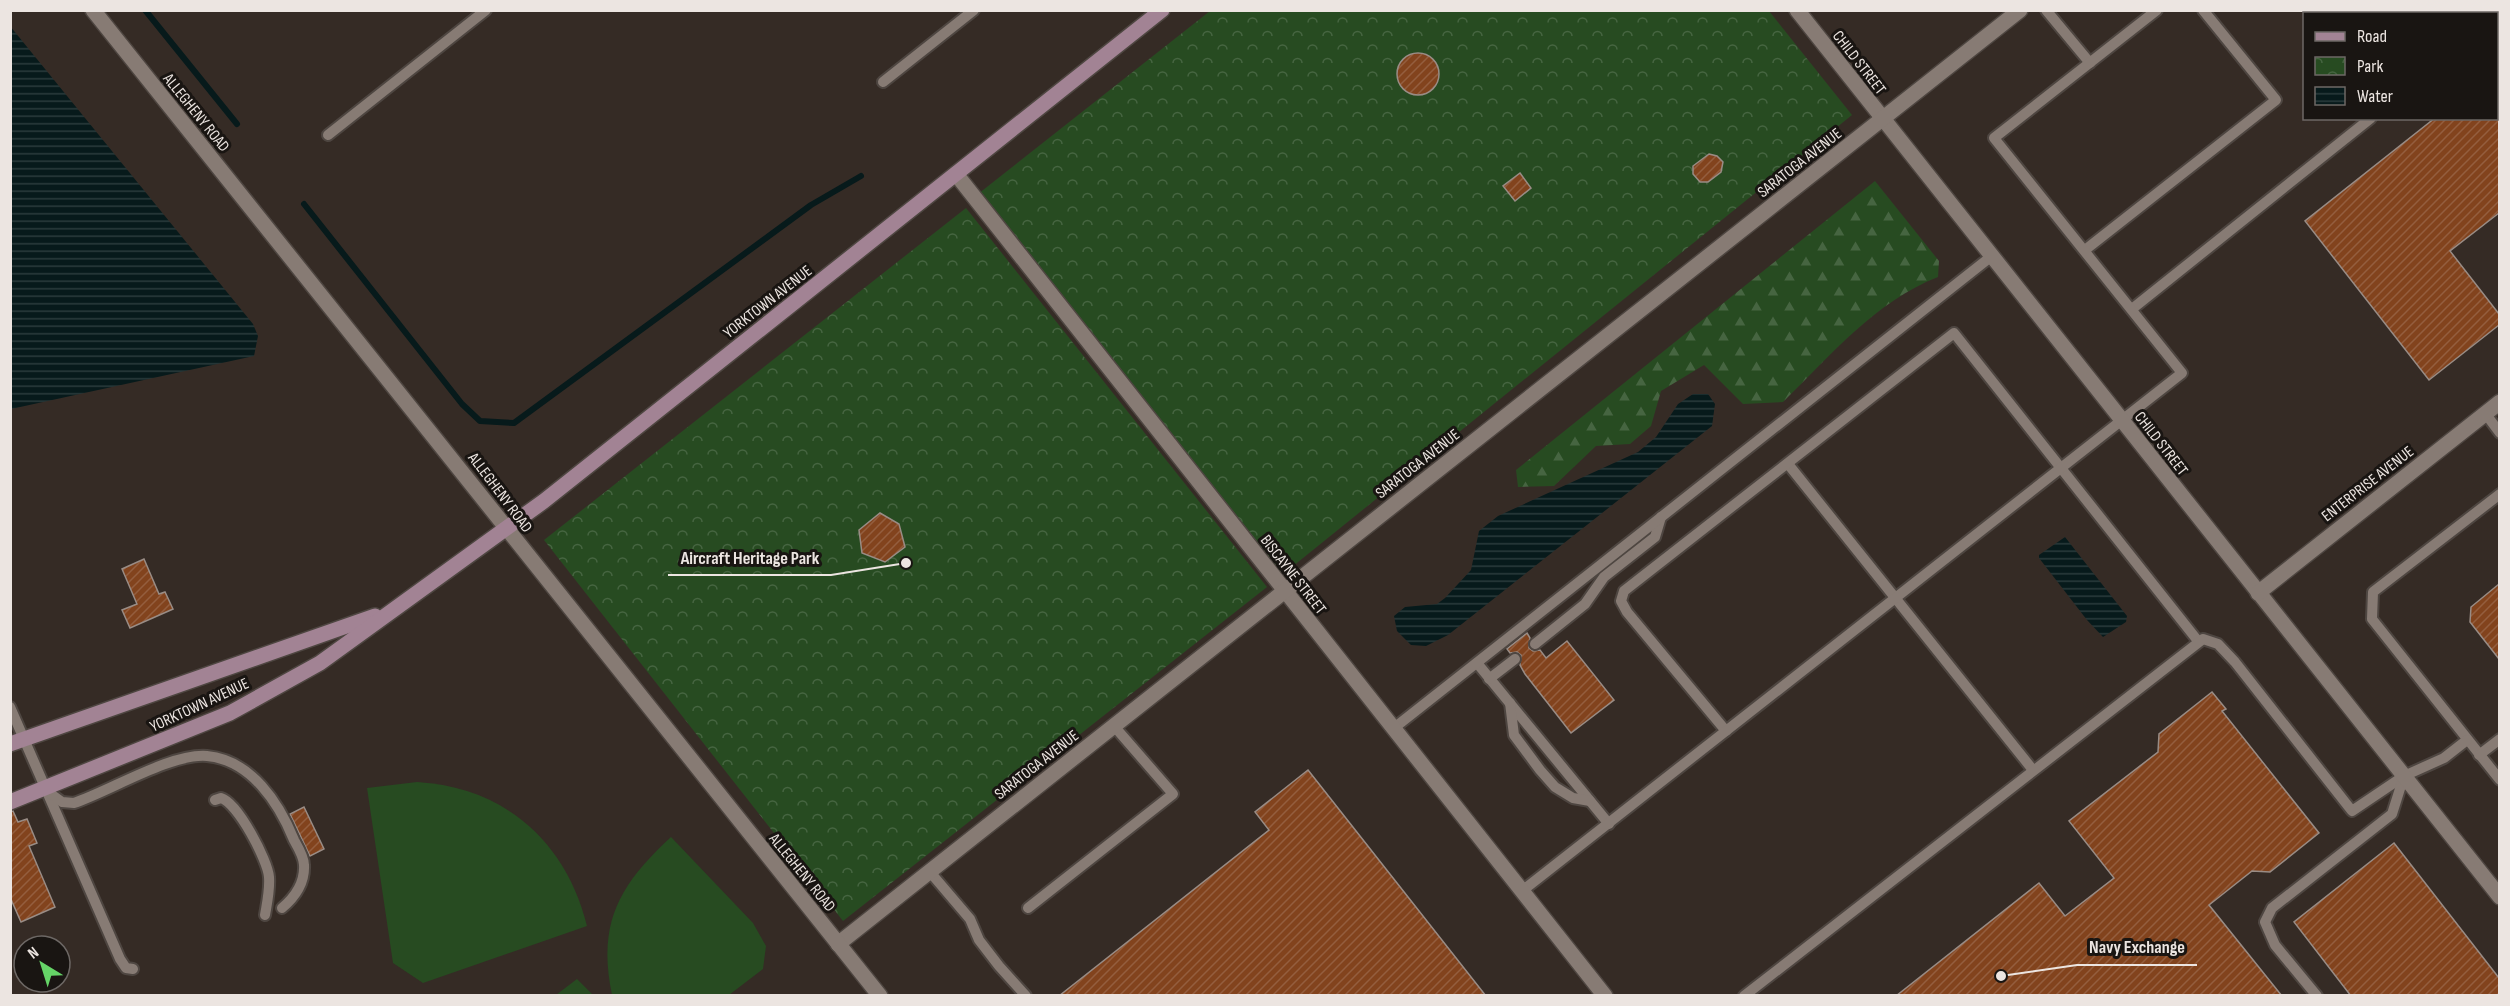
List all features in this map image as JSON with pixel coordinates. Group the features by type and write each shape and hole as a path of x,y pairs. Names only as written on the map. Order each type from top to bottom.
{"main road":[{"name":"YORKTOWN AVENUE","path":"10,801 230,713 320,663 389,611 507,529 1162,10"},
{"name":"YORKTOWN AVENUE","path":"17,742 389,611"}],"street":[{"name":"ALLEGHENY ROAD","path":"93,10 880,996"},
{"name":"CHILD STREET","path":"1797,10 2499,897"},
{"name":"SARATOGA AVENUE","path":"838,944 2020,10"},
{"name":"BISCAYNE STREET","path":"956,174 1605,996"},
{"name":"ENTERPRISE AVENUE","path":"2258,593 2499,402"}],"lane":[{"path":"328,135 486,10"},
{"path":"883,82 974,10"},
{"path":"2046,10 2090,63"},
{"path":"1522,891 2120,419 2182,373 1994,138 2157,10"},
{"path":"2085,250 2276,100 2203,10"},
{"path":"2132,309 2368,120"},
{"path":"1394,728 1993,255"},
{"path":"1726,731 1627,612 1621,601 1624,591 1954,333 2198,641"},
{"path":"2485,414 2499,432"},
{"path":"1788,464 2033,770"},
{"path":"2499,494 2373,592 2372,620 2499,780"},
{"path":"1535,644 1585,604 1604,577 1655,537 1661,517"},
{"path":"1744,996 2198,641 2213,641 2235,662 2352,811 2404,777 2444,758 2467,740"},
{"path":"1489,679 1515,659"},
{"path":"1477,663 1609,824"},
{"path":"1510,703 1514,735 1540,770 1554,787 1573,798 1590,801"},
{"path":"10,707 17,742 44,789 120,959 126,968 133,969"},
{"path":"1028,908 1173,794 1114,726"},
{"path":"2479,755 2499,739"},
{"path":"44,789 62,802 74,803 182,759 206,756 228,762 263,787 277,803 303,861 301,885 282,908"},
{"path":"2317,996 2275,945 2265,922 2272,908 2392,814 2404,777"},
{"path":"214,800 221,798 228,800 239,812 269,875 265,915"},
{"path":"930,872 970,920 979,940 999,966 1026,996"}],"green space":[{"path":"1210,11 1769,11 1852,115 1282,575 978,194"},
{"path":"1875,181 1939,261 1938,277 1915,287 1874,315 1783,402 1743,404 1704,365 1661,391 1651,426 1630,444 1596,446 1554,486 1518,487 1516,470"},
{"path":"966,208 1267,587 843,921 544,540"},
{"path":"417,782 448,786 477,795 503,807 527,824 547,844 564,868 587,926 423,983 393,963 367,788"},
{"path":"671,837 753,923 766,946 763,969 729,995 612,995 608,970 608,947 610,926 616,907 638,872"},
{"path":"577,979 593,995 556,995"}],"water":[{"path":"10,26 253,324 258,336 254,356 11,409"},
{"path":"1693,394 1708,394 1715,404 1712,426 1448,635 1426,646 1411,645 1397,631 1394,616 1405,607 1437,604 1471,570 1479,531 1498,516 1638,452 1656,437 1678,404"},
{"path":"2065,537 2127,616 2126,622 2103,637 2039,558 2039,555"}],"building":[{"path":"1418,53 1426,54 1433,59 1438,66 1438,82 1433,89 1426,94 1418,95 1410,94 1403,89 1398,82 1397,74 1398,66 1403,59 1410,54"},
{"path":"2499,118 2499,213 2450,251 2499,314 2499,325 2429,380 2305,221 2432,120 2498,120"},
{"path":"1709,154 1717,156 1723,162 1721,172 1708,182 1700,182 1693,174 1693,166"},
{"path":"1520,173 1531,188 1515,201 1503,186"},
{"path":"880,513 899,524 905,547 885,562 862,553 859,530"},
{"path":"144,559 159,594 165,592 173,609 130,628 122,610 137,604 122,569"},
{"path":"2499,584 2499,659 2470,622 2471,607"},
{"path":"1527,633 1530,638 1529,648 1533,651 1540,650 1546,658 1567,641 1614,700 1571,733 1525,674 1520,665 1521,655 1517,652 1510,653 1507,649"},
{"path":"2212,692 2226,709 2222,711 2319,833 2270,872 2252,871 2209,905 2282,996 1896,996 2039,883 2065,916 2114,878 2069,821 2158,752 2159,734"},
{"path":"1308,770 1486,996 1059,996 1269,830 1255,812"},
{"path":"304,807 324,849 310,856 290,814"},
{"path":"13,811 18,822 27,819 37,843 29,846 55,907 21,922 10,897 10,812"},
{"path":"2394,843 2499,978 2499,996 2351,996 2294,922"}],"waterway":[{"path":"145,10 237,124"},
{"path":"304,204 462,404 480,421 514,423 811,205 861,176"}],"place":[{"name":"Aircraft Heritage Park","path":"906,563"},
{"name":"Navy Exchange","path":"2001,976"}]}
